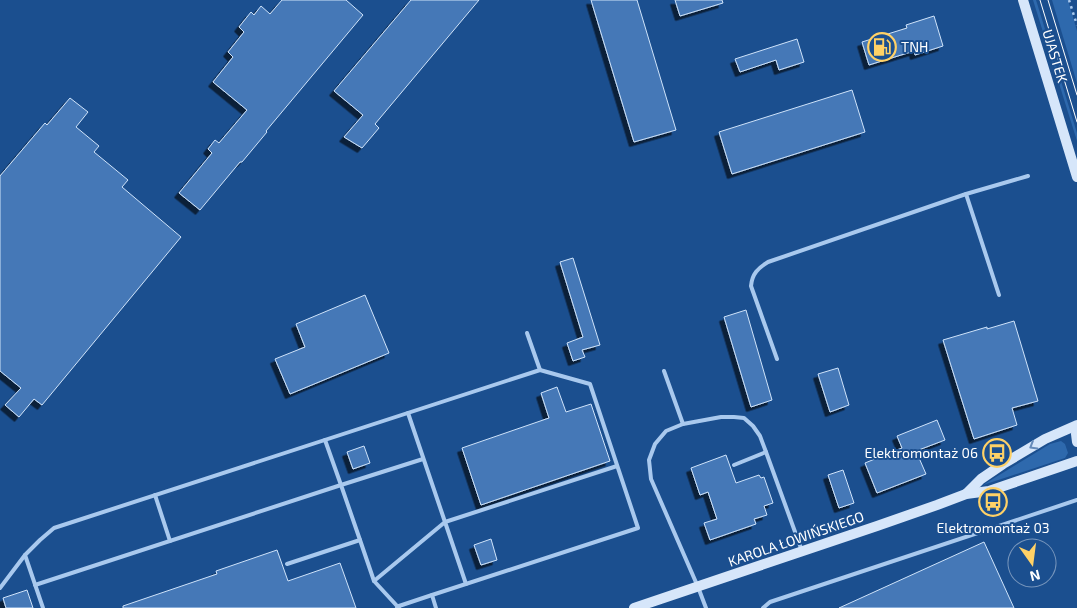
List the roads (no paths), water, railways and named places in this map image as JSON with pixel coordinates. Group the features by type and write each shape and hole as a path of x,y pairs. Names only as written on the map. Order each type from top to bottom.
{"street":[{"name":"UJASTEK","path":"1024,0 1077,177"},
{"name":"KAROLA ŁOWIŃSKIEGO","path":"966,494 981,479 1002,464 1045,439 1077,425"},
{"path":"1077,431 1077,442"},
{"name":"KAROLA ŁOWIŃSKIEGO","path":"634,608 966,494 989,491 1077,461"}],"lane":[{"path":"777,359 751,286 751,279 760,267 768,262 966,194 1028,176"},
{"path":"966,194 999,295"},
{"path":"527,333 540,370"},
{"path":"0,588 25,555 54,528 540,370 590,384 638,528 398,607 374,581 326,440"},
{"path":"664,371 683,424"},
{"path":"408,413 466,584"},
{"path":"706,608 650,479 649,460 655,444 666,431 683,424 720,417 744,418 760,436 802,551"},
{"path":"734,465 766,452"},
{"path":"35,585 423,459"},
{"path":"374,581 445,522 617,466"},
{"path":"155,495 170,541"},
{"path":"763,608 770,602 1077,500"},
{"path":"287,564 360,540"},
{"path":"25,555 43,608"},
{"path":"432,595 436,608"}],"tram line":[{"path":"1040,0 1077,122"},
{"path":"1048,0 1077,95"}],"place":[{"name":"TNH","path":"882,47"},
{"name":"Elektromontaż 06","path":"997,453"},
{"name":"Elektromontaż 03","path":"993,502"}]}
